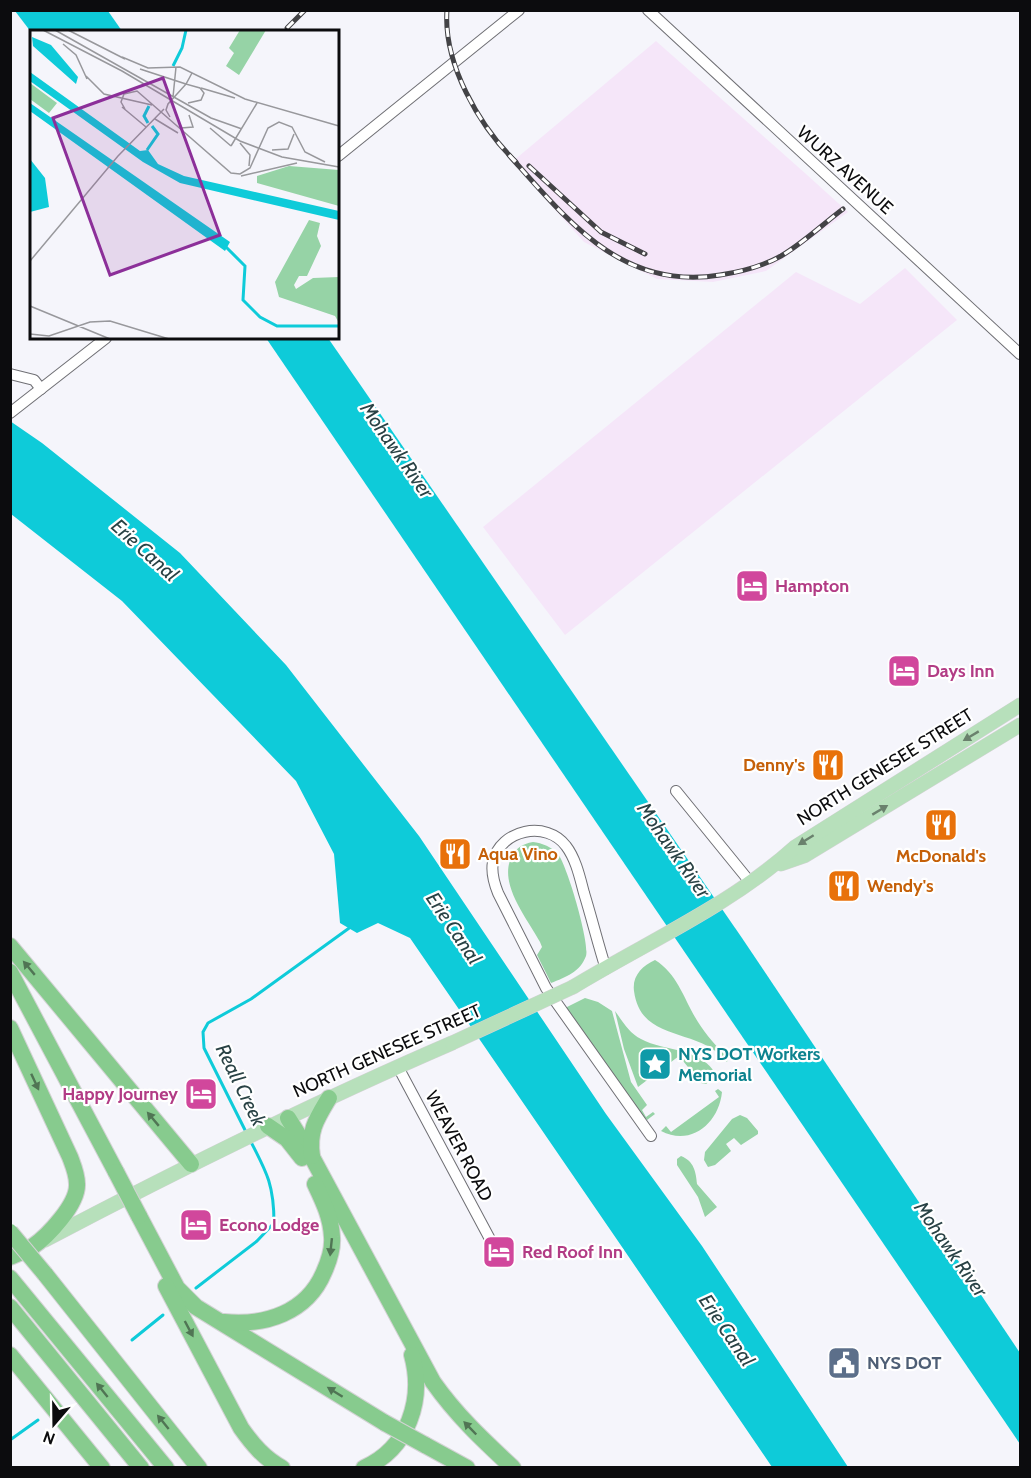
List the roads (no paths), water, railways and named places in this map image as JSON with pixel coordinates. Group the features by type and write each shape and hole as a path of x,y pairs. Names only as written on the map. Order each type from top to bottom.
{"highway":[{"path":"10,945 191,1164"},
{"path":"10,972 241,1428 253,1446 271,1462 282,1467"},
{"path":"10,988 113,1175"},
{"path":"10,1028 70,1157 78,1186 75,1200 68,1211 39,1243"},
{"path":"313,1159 310,1141 313,1128 329,1098"},
{"path":"288,1118 313,1159 433,1382 451,1408 513,1467"},
{"path":"221,1322 258,1323 293,1310 306,1301 316,1288 330,1258 333,1239 330,1216 311,1174 287,1139 263,1129"},
{"path":"136,1219 177,1288 196,1307 385,1423 467,1467"},
{"path":"10,1232 199,1467"},
{"name":"NORTH GENESEE STREET","path":"10,1257 39,1243"},
{"path":"14,1283 166,1467"},
{"path":"10,1306 141,1467"},
{"path":"364,1467 372,1464 390,1450 400,1439 416,1404 415,1364 406,1330"},
{"path":"10,1355 102,1467"}],"main road":[{"name":"NORTH GENESEE STREET","path":"39,1243 234,1143 573,987 606,969 750,882 773,867 795,847 1020,705"},
{"name":"NORTH GENESEE STREET","path":"773,867 804,856 1020,725"},
{"path":"10,1265 39,1243"}],"street":[{"path":"339,155 519,10"},
{"name":"WURZ AVENUE","path":"648,10 1020,354"},
{"path":"10,412 105,339"},
{"path":"10,374 34,380 41,389"},
{"path":"675,791 750,882"},
{"path":"606,969 578,872 568,848 554,834 529,830 509,838 498,850 493,862 493,878 498,893 546,988 651,1136"},
{"name":"WEAVER ROAD","path":"398,1067 491,1241"}],"water":[{"path":"15,11 108,11 121,30 30,30"},
{"name":"Mohawk River","path":"267,339 329,339 742,938 1020,1353 1020,1444"},
{"name":"Erie Canal","path":"10,421 42,443 180,553 286,665 419,836 606,1114 702,1246 848,1467 772,1467 410,938 378,923 357,933 340,923 334,854 296,781 122,601 11,514"}],"waterway":[{"name":"Reall Creek","path":"247,1134 204,1048 203,1032 208,1023 251,999 352,926"},
{"name":"Reall Creek","path":"196,1288 257,1241 274,1223 271,1189 250,1140"},
{"name":"Reall Creek","path":"132,1340 163,1315"},
{"name":"Reall Creek","path":"10,1440 38,1420"}],"railway":[{"path":"287,28 305,10"},
{"path":"447,10 447,30 451,51 466,92 489,131 516,162"},
{"path":"509,155 553,204 600,246 626,261 654,272 685,277 720,275 759,266 789,251 843,209"},
{"path":"529,166 601,232 645,254"}],"place":[{"name":"Hampton","path":"752,586"},
{"name":"Days Inn","path":"904,671"},
{"name":"Denny's","path":"828,765"},
{"name":"McDonald's","path":"941,825"},
{"name":"Aqua Vino","path":"455,854"},
{"name":"Wendy's","path":"844,886"},
{"name":"NYS DOT Workers Memorial","path":"655,1064"},
{"name":"Happy Journey","path":"201,1094"},
{"name":"Econo Lodge","path":"196,1225"},
{"name":"Red Roof Inn","path":"499,1252"},
{"name":"NYS DOT","path":"844,1363"}]}
